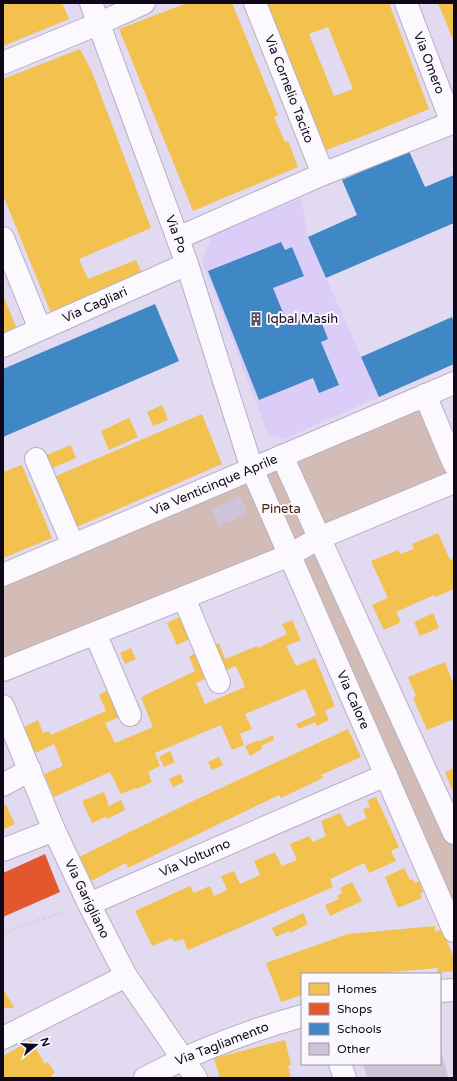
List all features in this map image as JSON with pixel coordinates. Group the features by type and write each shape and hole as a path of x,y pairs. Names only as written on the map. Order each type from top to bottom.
{"street":[{"name":"Via Po","path":"91,3 187,264 252,469"},
{"path":"3,63 98,24 144,3"},
{"name":"Via Cornelio Tacito","path":"255,3 322,174"},
{"name":"Via Omero","path":"406,3 453,122"},
{"path":"178,238 322,174 453,122"},
{"path":"3,238 40,329"},
{"name":"Via Cagliari","path":"3,346 187,264"},
{"name":"Via Venticinque Aprile","path":"3,575 454,383"},
{"path":"425,395 454,464"},
{"path":"282,456 454,833"},
{"path":"36,460 73,546"},
{"name":"Via Calore","path":"252,469 454,931"},
{"path":"3,670 290,556 319,538 454,482"},
{"path":"184,598 219,682"},
{"path":"96,633 130,715"},
{"name":"Via Garigliano","path":"3,706 54,830 89,904 126,976 196,1078"},
{"path":"3,785 30,770"},
{"name":"Via Volturno","path":"89,904 386,775"},
{"path":"3,850 54,830"},
{"path":"3,1038 126,976"},
{"path":"441,991 454,990"},
{"name":"Via Tagliamento","path":"145,1078 182,1059 280,1022 301,1016"}],"path":[{"path":"3,934 38,920 89,904"}],"shaded area":[{"path":"301,198 308,237 379,397 284,439 268,434 202,261 212,235"}],"green space":[{"name":"Pineta","path":"425,395 454,482 319,538 454,833 454,931 290,556 3,670 3,575"}],"building: Homes":[{"path":"3,3 62,3 69,19 3,46"},
{"path":"187,3 232,3 278,115 274,117 285,142 288,141 298,167 193,211 119,29"},
{"path":"267,3 389,3 429,109 326,150","holes":["328,27 353,89 334,96 309,34"]},
{"path":"438,3 454,3 454,42"},
{"path":"80,49 92,72 151,228 79,259 88,279 136,260 142,274 51,313 3,195 3,79"},
{"path":"3,295 17,329 3,335"},
{"path":"162,405 168,420 153,426 147,412"},
{"path":"202,414 222,464 72,529 49,479"},
{"path":"129,418 138,437 109,450 101,431"},
{"path":"71,445 76,458 48,470 42,457"},
{"path":"22,465 52,538 3,558 3,472"},
{"path":"438,533 450,560 454,558 454,589 435,597 434,595 396,612 401,622 384,630 372,605 388,598 371,561 398,550 400,554 414,549 412,544"},
{"path":"433,613 439,628 420,636 414,622"},
{"path":"182,616 192,638 177,645 167,623"},
{"path":"292,620 301,640 286,646 296,666 315,658 335,706 325,711 329,720 317,726 315,722 299,729 296,724 316,715 305,689 245,714 252,729 240,734 244,745 232,750 221,725 155,753 160,766 148,772 152,782 137,789 136,788 121,794 110,772 54,797 44,774 63,766 54,744 35,753 24,727 38,720 43,733 49,731 51,735 106,711 99,695 108,690 120,717 105,723 115,743 153,727 141,697 195,671 189,657 199,651 210,677 196,683 205,704 245,687 236,666 220,673 209,648 219,643 225,659 257,646 258,648 287,634 282,624"},
{"path":"131,648 136,659 125,664 120,653"},
{"path":"445,662 452,681 454,680 454,719 427,730 413,698 416,696 408,677"},
{"path":"348,729 361,757 321,775 323,778 281,798 279,795 128,868 126,863 91,881 79,857 195,800"},
{"path":"273,735 274,740 261,746 262,749 250,756 245,746 259,740 259,742"},
{"path":"170,751 175,762 164,767 159,757"},
{"path":"219,757 223,765 212,770 208,762"},
{"path":"454,768 454,794 445,772"},
{"path":"180,774 184,782 173,787 169,779"},
{"path":"104,792 109,806 121,800 125,810 107,819 105,817 92,823 82,801"},
{"path":"376,797 399,847 391,851 396,861 369,873 364,863 330,879 333,887 188,950 183,939 174,942 172,938 152,946 135,911 190,886 194,893 210,886 214,896 227,890 221,876 234,871 240,884 260,875 254,861 275,852 282,866 297,860 290,844 309,836 313,842 326,836 321,821 340,813 347,827 367,818 363,809 370,807 367,800"},
{"path":"6,805 15,824 3,830 3,806"},
{"path":"404,868 410,880 413,879 415,883 419,881 423,892 420,894 422,898 398,908 385,877"},
{"path":"352,882 362,901 330,916 325,905 339,899 337,896 342,893 340,888"},
{"path":"303,913 308,924 290,933 289,931 276,937 272,928"},
{"path":"435,926 435,932 442,929 454,958 454,971 438,973 437,968 382,973 301,973 301,995 281,1002 266,963 348,934"},
{"path":"3,989 14,1007 3,1008"},
{"path":"31,1040 45,1064 48,1062 55,1073 51,1075 53,1078 3,1078 3,1056"},
{"path":"285,1040 291,1065 288,1066 291,1078 220,1078 214,1058"}],"building: Shops":[{"path":"45,854 60,892 3,917 3,873"}],"building: Schools":[{"path":"409,151 425,187 454,175 454,223 326,278 308,237 357,215 342,180"},
{"name":"Iqbal Masih","path":"281,242 285,250 292,247 304,276 273,288 288,325 318,313 328,339 321,342 339,385 319,393 313,378 259,400 208,271"},
{"path":"155,304 179,361 3,437 3,369"},
{"path":"452,317 454,323 454,364 379,397 361,357"}],"building: Other":[{"path":"240,496 248,513 219,526 211,509"},
{"path":"441,1052 448,1076 448,1078 367,1078 363,1065 441,1065"}],"place":[{"name":"Iqbal Masih","path":"256,319"}]}
